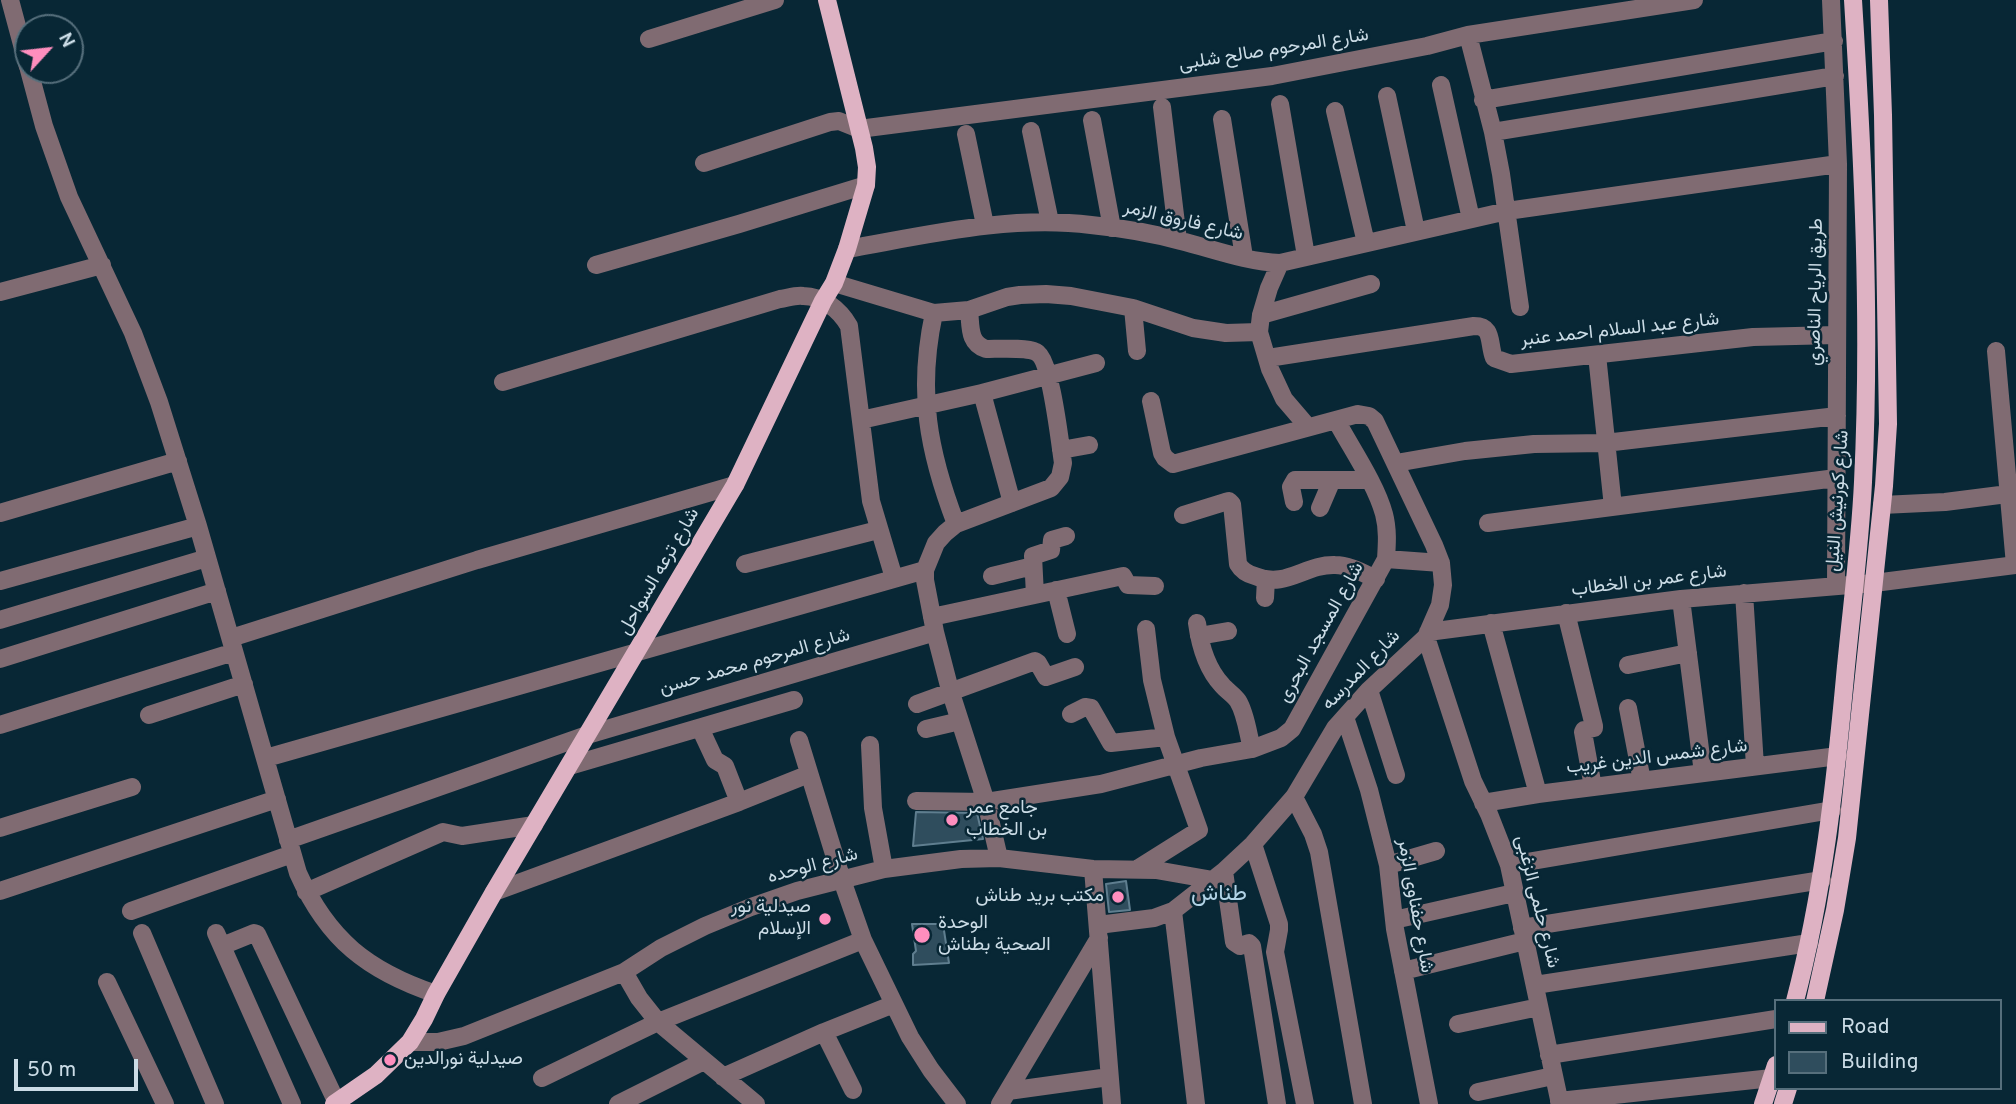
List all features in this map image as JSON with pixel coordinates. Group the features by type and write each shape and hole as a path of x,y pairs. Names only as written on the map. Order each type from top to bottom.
{"main road":[{"name":"شارع ترعه السواحل","path":"335,1103 376,1075 410,1042 424,1019 494,892 735,485 834,283 866,185 867,166 827,0"},
{"name":"شارع كورنيش النيل","path":"1795,999 1822,880 1832,810 1838,756 1845,585 1864,469 1866,274 1853,0"},
{"path":"1815,999 1847,838 1888,424 1884,116 1879,0"},
{"path":"1763,1104 1774,1072"}],"street":[{"path":"649,39 775,0"},
{"name":"شارع المرحوم صالح شلبى","path":"704,163 830,122 839,121 859,130 1272,76 1427,47 1468,35 1694,0"},
{"name":"طريق الرياح الناصري","path":"1831,0 1838,164 1836,478 1845,585"},
{"path":"1468,35 1493,132 1520,307"},
{"path":"1483,100 1834,41"},
{"path":"1493,132 1835,76"},
{"path":"33,84 56,162 147,367 198,526 290,847 306,892 324,921 364,960 403,983 436,994"},
{"path":"1441,85 1471,219"},
{"path":"1387,96 1416,231"},
{"path":"1280,104 1306,256"},
{"path":"1161,107 1178,240"},
{"path":"1335,111 1366,243"},
{"path":"1222,119 1244,257"},
{"path":"1093,120 1112,228"},
{"path":"1031,131 1050,222"},
{"path":"966,134 985,225"},
{"name":"شارع فاروق الزمر","path":"847,249 985,225 1050,222 1112,228 1178,240 1268,263 1280,263 1507,211 1838,164"},
{"path":"596,265 866,185"},
{"path":"1280,263 1269,288 1260,324 1270,369 1284,399 1308,427"},
{"path":"0,292 102,265"},
{"path":"834,283 934,313 969,310 1020,295 1071,296 1133,308 1193,328 1226,333 1260,324 1371,284"},
{"path":"503,382 780,299 804,296 823,301 842,314 849,326 871,501 894,578"},
{"path":"1133,308 1138,352"},
{"path":"969,310 975,343 986,349 1033,350 1038,352 1044,361 1049,376 1063,463 1060,477 1051,488 956,524 936,543 925,570 933,625 950,690 986,802 999,858"},
{"path":"934,313 925,374 926,405 931,446 941,486 956,524"},
{"name":"شارع عبد السلام احمد عنبر","path":"1268,358 1474,326 1487,329 1490,334 1493,358 1511,364 1754,337 1837,335"},
{"path":"1996,351 2012,494 2016,565"},
{"path":"1597,355 1613,507"},
{"path":"861,420 982,393 1096,363"},
{"path":"982,393 1012,503"},
{"path":"1151,401 1162,453 1174,464 1336,420"},
{"name":"شارع المدرسه","path":"1173,911 1253,844 1294,797 1335,728 1369,690 1427,634 1440,605 1443,585 1441,564 1375,422 1369,416 1359,414 1336,420"},
{"path":"1396,463 1465,451 1534,444 1605,443 1837,416"},
{"name":"شارع المسجد البحرى","path":"916,802 986,802 1112,782 1201,758 1252,749 1281,738 1292,729 1386,559 1384,515 1336,420"},
{"path":"1061,450 1089,445"},
{"path":"0,513 178,461"},
{"path":"1488,523 1836,478"},
{"path":"1294,502 1291,487 1296,480 1368,480"},
{"path":"1320,508 1332,480"},
{"path":"0,725 477,560 735,485"},
{"path":"1882,505 1945,502 2012,494"},
{"path":"1183,515 1225,502 1232,504 1238,564 1241,570 1266,579 1288,579 1315,568 1333,565 1350,568 1376,579"},
{"path":"0,581 198,526"},
{"path":"745,564 878,530"},
{"path":"1035,595 1034,555 1051,550 1051,541 1054,539 1066,537"},
{"path":"0,621 207,558"},
{"path":"1386,559 1441,564"},
{"name":"شارع عمر بن الخطاب","path":"1427,634 1681,598 1874,583 2016,565"},
{"path":"992,576 1033,566"},
{"path":"266,758 925,570"},
{"name":"شارع المرحوم محمد حسن","path":"131,911 290,847 587,734 1035,595 1123,576 1128,585 1155,586"},
{"path":"1265,598 1266,579"},
{"path":"1056,590 1067,634"},
{"path":"0,659 217,591"},
{"path":"1744,593 1755,766"},
{"path":"1681,598 1703,773"},
{"path":"1566,613 1594,726 1593,729 1583,731 1593,787"},
{"path":"1491,623 1538,794"},
{"path":"1137,869 1198,832 1199,828 1166,737 1152,680 1146,629"},
{"path":"1228,631 1198,630 1202,649 1213,673 1241,707 1252,749"},
{"name":"شارع حلمى الزغبى","path":"1427,634 1473,782 1509,865 1560,1103"},
{"path":"1628,665 1688,653"},
{"path":"917,704 1035,661 1046,677 1075,667"},
{"path":"149,715 244,684"},
{"path":"1369,690 1396,775"},
{"path":"569,766 794,700"},
{"path":"1071,714 1091,708 1092,726 1111,743 1166,737"},
{"path":"1628,708 1642,781"},
{"name":"شارع حفناوى الزمر","path":"1345,717 1369,790 1388,865 1394,920 1429,1104"},
{"path":"926,729 960,721"},
{"path":"700,728 715,761 725,766 739,802"},
{"path":"799,740 863,940 910,1037 957,1104"},
{"path":"870,745 873,808 884,870"},
{"name":"شارع شمس الدين غريب","path":"1483,803 1838,756"},
{"path":"494,892 809,774"},
{"path":"0,828 132,787"},
{"path":"1294,797 1313,834 1323,871 1363,1104"},
{"path":"0,891 277,799"},
{"path":"1509,865 1832,810"},
{"path":"306,892 443,832 462,835 534,825"},
{"path":"1253,844 1279,924 1275,952 1305,1104"},
{"path":"1388,865 1436,851"},
{"name":"شارع الوحده","path":"410,1042 438,1042 464,1036 624,972 661,948 716,921 762,903 884,870 961,859 999,858 1093,869 1137,869 1218,875"},
{"path":"1093,869 1112,1104"},
{"path":"1218,875 1234,942 1240,946 1249,943 1252,946 1277,1104"},
{"path":"1403,971 1523,935 1822,880"},
{"path":"1394,920 1514,893"},
{"path":"1004,1098 1098,931 1173,911 1196,1104"},
{"path":"142,933 215,1104"},
{"path":"292,1104 219,940 257,934 335,1103"},
{"path":"542,1078 658,1022 863,940"},
{"path":"1535,985 1809,943"},
{"path":"624,972 639,998 658,1022 755,1104"},
{"path":"107,982 165,1104"},
{"path":"723,1077 894,1004"},
{"path":"1458,1024 1539,1007"},
{"path":"1549,1055 1774,1018"},
{"path":"824,1032 853,1090"},
{"path":"618,1104 704,1061"},
{"path":"1560,1103 1774,1072"},
{"path":"1478,1092 1553,1076"},
{"path":"1004,1098 1109,1077"}],"building":[{"name":"جامع عمر بن الخطاب","path":"916,812 977,813 983,839 913,846"},
{"name":"مكتب بريد طناش","path":"1126,881 1130,910 1109,912 1106,884"},
{"path":"912,924 943,924 949,963 913,965 913,954 916,951"}],"place":[{"name":"جامع عمر بن الخطاب","path":"952,820"},
{"name":"مكتب بريد طناش","path":"1118,897"},
{"name":"صيدلية نور الإسلام","path":"825,919"},
{"name":"الوحدة الصحية بطناش","path":"922,935"},
{"name":"صيدلية نورالدين","path":"390,1060"}],"district":[{"name":"طناش","path":"1219,895"}]}
